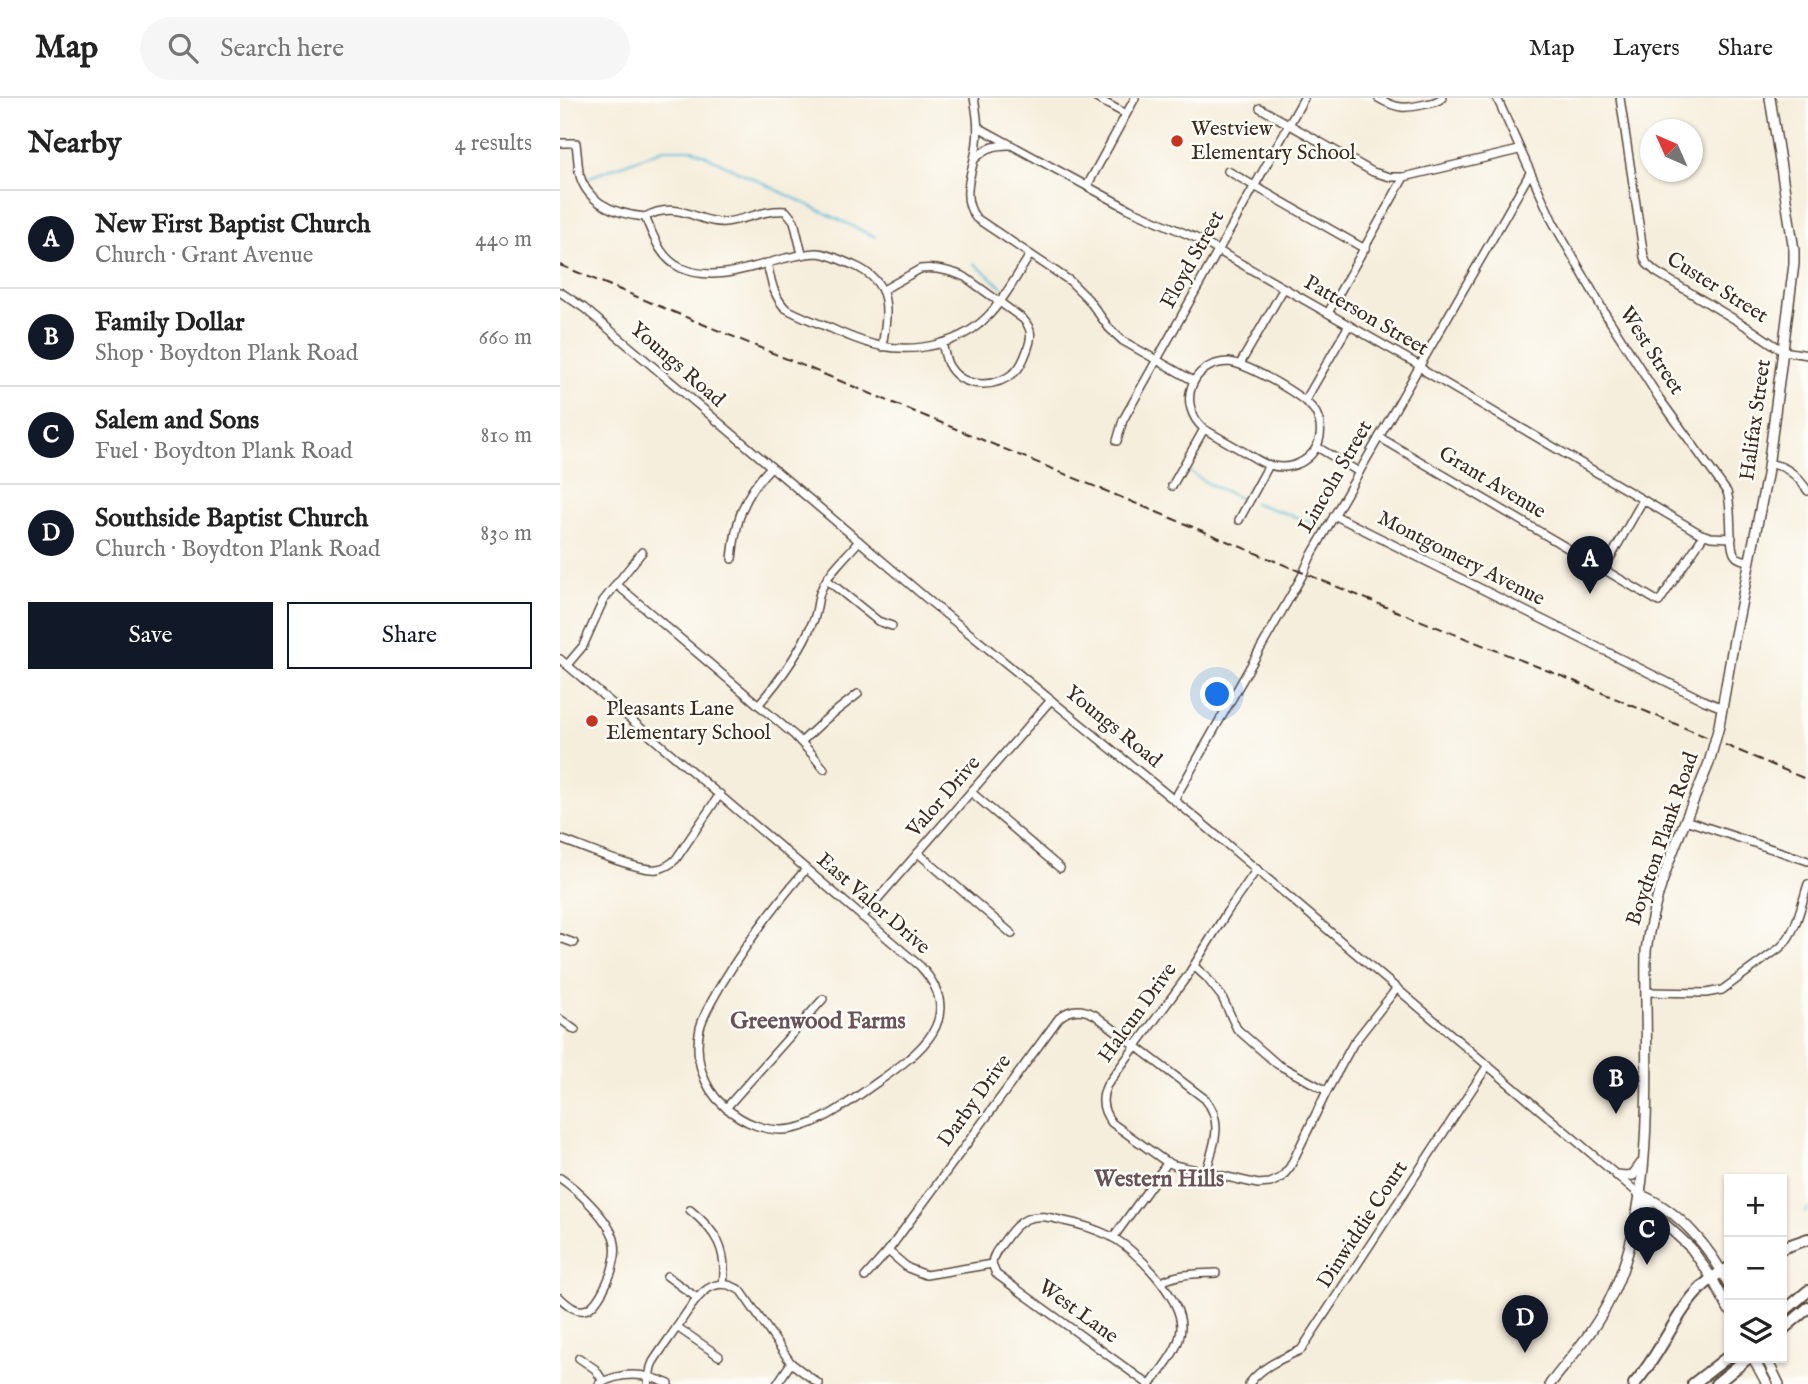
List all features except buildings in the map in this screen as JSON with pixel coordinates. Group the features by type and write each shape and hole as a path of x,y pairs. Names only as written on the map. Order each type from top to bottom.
{"highway":[{"path":"1787,1246 1808,1239"},
{"path":"1634,1384 1650,1365 1695,1294 1721,1272"},
{"path":"1787,1308 1808,1290"},
{"path":"1787,1326 1808,1308"},
{"path":"1693,1384 1724,1360"},
{"path":"1716,1384 1744,1363"}],"main road":[{"name":"Halifax Street","path":"1714,744 1769,464 1794,264 1770,98"},
{"name":"Boydton Plank Road","path":"1550,1384 1596,1323 1611,1297 1629,1244 1640,1194 1643,1159 1646,951 1650,921 1714,744"},
{"path":"1617,1175 1633,1175 1643,1159"},
{"path":"1640,1194 1650,1210 1721,1272 1727,1300"},
{"path":"1755,1363 1767,1384"},
{"path":"1768,1363 1779,1384"}],"street":[{"path":"974,98 978,127 975,158 967,191 971,212 981,222 1079,289 1117,335 1194,381"},
{"path":"1096,98 1126,114"},
{"path":"1087,186 1135,98"},
{"name":"Floyd Street","path":"1116,442 1122,423 1304,98"},
{"path":"1378,98 1403,108 1436,102 1442,98"},
{"name":"West Street","path":"1497,98 1562,240 1622,342 1727,492 1731,506 1732,538"},
{"name":"Custer Street","path":"1620,98 1647,264 1783,351 1808,355"},
{"path":"1260,108 1373,172 1390,177 1405,177 1519,150"},
{"name":"Patterson Street","path":"978,127 1137,212 1175,228 1349,324 1704,535 1732,538"},
{"path":"560,143 576,143 579,172 586,188 598,201 615,211 645,217 658,210 675,210 710,222 726,222 776,210 786,211 794,221 802,254"},
{"path":"975,158 991,147 1011,145"},
{"path":"1228,171 1365,249"},
{"name":"Lincoln Street","path":"1174,800 1530,173"},
{"path":"1328,313 1405,177"},
{"path":"645,217 665,257 698,274 716,275 802,254 817,253 860,268 873,277 883,290 887,307 883,347"},
{"path":"767,263 773,289 785,308 847,335 883,347 909,349 942,343 979,324 999,302 1030,255"},
{"path":"883,290 909,274 926,268 956,273 1023,318 1031,329 1031,340 1020,366 1014,373 990,384 980,385 958,376 947,361 942,343"},
{"path":"1240,365 1283,288"},
{"name":"Youngs Road","path":"560,292 584,308 932,603 1257,869 1640,1194"},
{"path":"1306,401 1349,324"},
{"path":"1229,362 1298,395 1313,409 1319,421 1320,438 1317,447 1310,457 1300,464 1286,467 1269,465 1204,429 1194,418 1189,404 1194,381 1204,369 1216,363 1229,362"},
{"path":"1172,486 1204,429"},
{"name":"Grant Avenue","path":"1379,437 1658,602 1704,535"},
{"path":"1317,447 1359,472"},
{"path":"1769,464 1788,470 1808,491"},
{"path":"1239,520 1269,465"},
{"path":"732,559 735,531 742,509 752,490 771,467"},
{"path":"1604,569 1643,500"},
{"name":"Montgomery Avenue","path":"1334,515 1723,708"},
{"path":"1732,538 1735,555 1750,561"},
{"path":"758,705 785,673 798,652 815,618 819,596 827,580 859,541"},
{"path":"567,665 583,646 603,601 642,552"},
{"path":"827,580 878,621 892,626"},
{"path":"616,584 801,742 824,769"},
{"name":"East Valor Drive","path":"560,659 920,966 931,981 937,996 937,1023 919,1050 859,1095 812,1123 791,1129 767,1129 749,1123 726,1108"},
{"path":"801,742 858,694"},
{"name":"Valor Drive","path":"862,917 1051,700"},
{"path":"971,792 1060,868"},
{"path":"560,839 643,868 661,869 676,859 719,794"},
{"path":"1685,820 1808,860"},
{"path":"918,853 1012,934"},
{"path":"806,869 748,943 703,1018 698,1039 701,1069 712,1093 726,1108 822,999"},
{"name":"Halcun Drive","path":"1257,869 1194,967 1104,1091 1103,1109 1112,1123 1168,1162 1258,1184 1281,1178 1290,1167 1327,1091 1359,1034 1397,988"},
{"path":"1646,992 1706,993 1726,988 1786,942 1808,884"},
{"path":"560,938 573,943"},
{"path":"1194,967 1222,997 1237,1029 1277,1064 1327,1091"},
{"name":"Darby Drive","path":"865,1277 888,1251 1063,1015 1078,1010 1090,1012 1136,1045 1210,1106 1216,1119 1216,1127 1206,1172"},
{"path":"560,1019 575,1030"},
{"name":"Dinwiddie Court","path":"1249,1384 1269,1366 1301,1350 1488,1065"},
{"path":"1113,1238 1168,1162"},
{"path":"560,1178 602,1218 611,1233 615,1248 611,1272 592,1307 576,1309 560,1298"},
{"path":"690,1210 709,1226 719,1243 724,1267 723,1284"},
{"path":"888,1251 908,1268 926,1275 992,1264 993,1256 1014,1228 1031,1218 1047,1217 1080,1224 1113,1238 1150,1269 1161,1282 1180,1319 1181,1331 1172,1353 1149,1384"},
{"name":"West Lane","path":"992,1264 996,1274 1149,1384"},
{"path":"1161,1282 1186,1274 1216,1273"},
{"path":"667,1276 697,1298"},
{"path":"649,1380 653,1362 697,1298 708,1288 723,1284 735,1287 746,1296 792,1363 819,1384"},
{"path":"677,1327 719,1356"},
{"path":"579,1358 595,1369 601,1383 624,1374 669,1384"},
{"path":"777,1384 792,1363"}],"waterway":[{"path":"587,178 664,149 692,149 875,237"},
{"path":"974,263 1002,287"},
{"path":"1187,470 1209,484 1244,500"},
{"path":"1254,503 1320,525"},
{"path":"1805,1212 1808,1208"}],"railway":[{"path":"560,265 1386,607 1574,681 1808,780"}],"place":[{"name":"Westview Elementary School","path":"1177,141"},
{"name":"New First Baptist Church","path":"1590,594"},
{"name":"Pleasants Lane Elementary School","path":"592,721"},
{"name":"Family Dollar","path":"1616,1114"},
{"name":"Salem and Sons","path":"1647,1265"},
{"name":"Southside Baptist Church","path":"1525,1353"}],"district":[{"name":"Greenwood Farms","path":"818,1021"},
{"name":"Western Hills","path":"1159,1179"}]}
